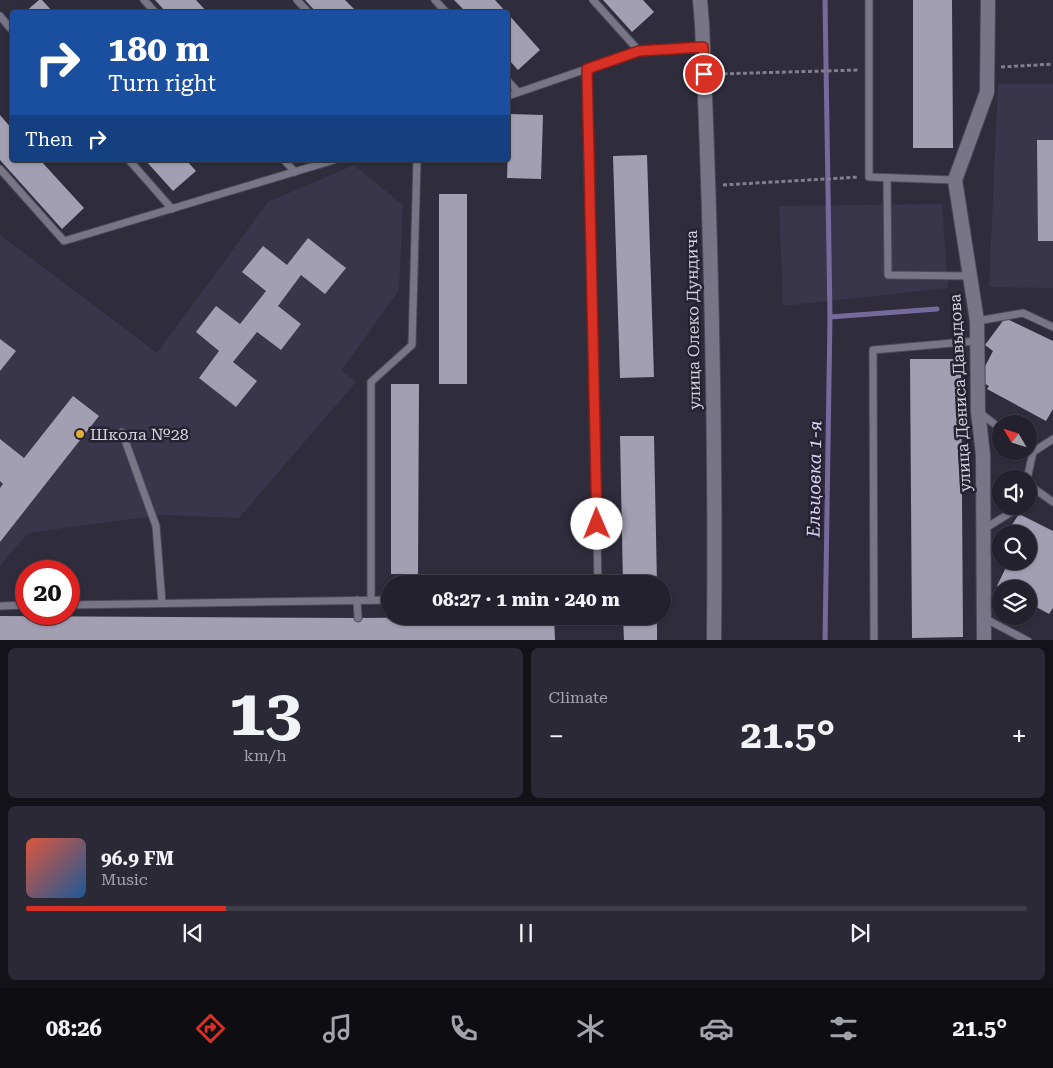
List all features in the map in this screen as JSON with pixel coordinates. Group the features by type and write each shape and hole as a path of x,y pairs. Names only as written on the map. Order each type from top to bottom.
{"street":[{"name":"улица Олеко Дундича","path":"700,0 708,186 715,536 714,640"},
{"name":"улица Дениса Давыдова","path":"984,640 983,455 978,411 976,321 955,180 987,92 988,0"}],"lane":[{"path":"144,0 153,10"},
{"path":"297,0 306,10"},
{"path":"435,0 444,10"},
{"path":"593,0 639,51"},
{"path":"869,0 869,177 955,180"},
{"path":"0,16 10,28"},
{"path":"510,95 639,51 703,47"},
{"path":"587,69 598,575"},
{"path":"510,83 518,92"},
{"path":"131,162 172,209"},
{"path":"286,162 294,172"},
{"path":"0,169 64,241 327,162"},
{"path":"371,600 371,382 412,345 417,162"},
{"path":"887,178 888,275 970,276"},
{"path":"976,321 1023,313 1053,327"},
{"path":"874,640 873,350 976,340"},
{"path":"978,411 992,422"},
{"path":"122,432 156,526 162,603"},
{"path":"1038,448 1053,440"},
{"path":"1037,491 1053,502"},
{"path":"984,529 1007,515"},
{"path":"357,600 358,618"},
{"path":"80,604 381,600"},
{"path":"0,606 15,605"},
{"path":"984,618 1028,640"}],"path":[{"path":"987,68 1053,64"},
{"path":"704,74 869,70"},
{"path":"708,186 869,177"}],"shaded area":[{"path":"998,84 1053,84 1053,288 989,287"},
{"path":"354,165 403,205 399,290 342,370 356,382 239,518 162,515 28,533 0,566 0,235 157,353 268,202"},
{"path":"942,204 948,288 783,306 779,206"}],"building":[{"path":"39,0 42,0 51,10 27,10"},
{"path":"155,0 196,0 205,10 164,10"},
{"path":"305,0 345,0 355,10 314,10"},
{"path":"454,0 495,0 504,10 464,10"},
{"path":"603,0 643,0 654,12 632,32"},
{"path":"913,0 952,0 953,148 913,148"},
{"path":"510,16 540,50 518,70 510,61"},
{"path":"510,114 543,115 541,179 507,178 508,162 510,162"},
{"path":"0,115 10,127 10,162 42,162 84,208 62,229 0,160"},
{"path":"1037,140 1053,140 1053,241 1038,241"},
{"path":"647,155 654,377 620,378 613,156"},
{"path":"147,162 188,162 196,171 173,191"},
{"path":"439,194 467,194 467,384 439,384"},
{"path":"308,238 346,268 325,294 301,275 278,306 301,324 281,350 257,332 233,362 257,381 236,407 199,378 219,351 196,332 216,306 240,324 266,291 242,272 263,246 287,265"},
{"path":"1005,318 1053,341 1053,409 1046,421 987,389 989,386 978,380 993,351 985,345"},
{"path":"0,339 16,351 0,371"},
{"path":"910,359 961,359 963,637 912,638"},
{"path":"391,384 419,384 418,574 391,574"},
{"path":"73,396 99,416 0,542 0,488 3,484 0,481 0,439 24,458"},
{"path":"620,436 654,436 657,575 623,575"},
{"path":"1018,515 1021,515 1053,531 1053,608 1049,614 1037,607 1037,580 1000,580 1005,570 1037,570 1037,525 1012,525"},
{"path":"0,616 15,616 15,625 80,625 80,616 381,618 381,625 554,625 555,640 0,640"},
{"path":"623,625 657,625 657,640 624,640"}],"waterway":[{"name":"Ельцовка 1-я","path":"825,0 830,317"},
{"name":"Ельцовка 1-я","path":"825,640 830,317 937,309"}],"place":[{"name":"Школа №28","path":"80,434"}],"route":[{"path":"597,524 587,69 639,51 703,47 704,74"}]}
